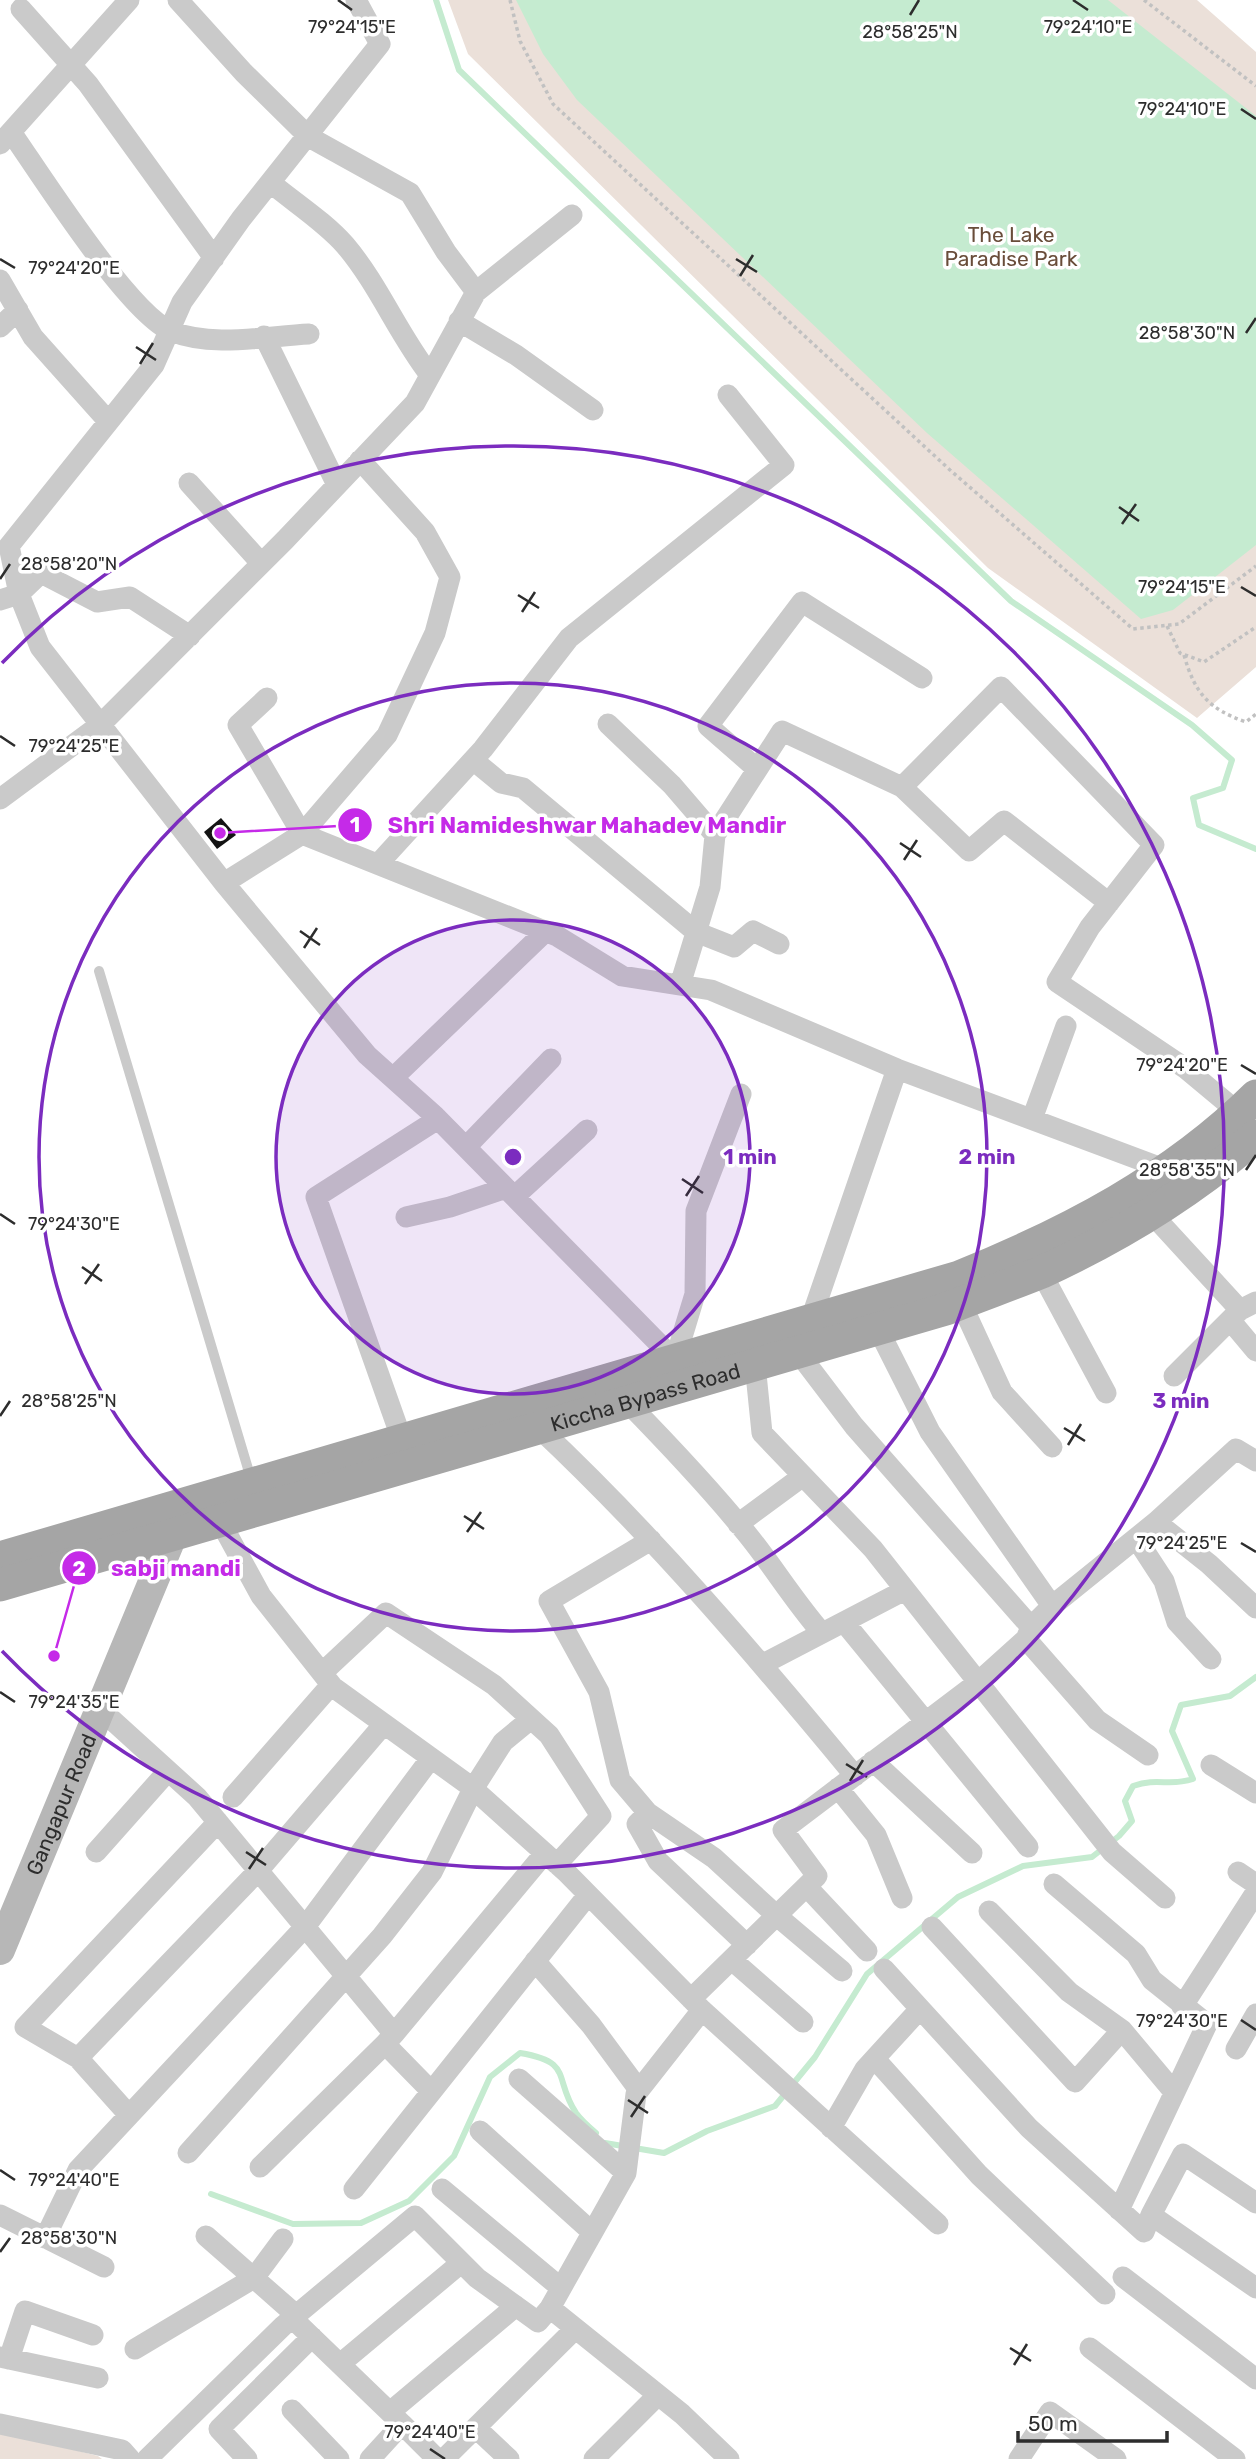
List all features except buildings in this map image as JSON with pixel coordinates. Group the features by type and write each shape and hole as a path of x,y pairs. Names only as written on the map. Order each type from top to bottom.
{"main road":[{"path":"256,1498 402,1440 537,1415 679,1373 811,1319 959,1277 1046,1259 1096,1215 1250,1115"},
{"name":"Kiccha Bypass Road","path":"0,1585 115,1537 172,1536 204,1508 256,1498 537,1415 627,1402 679,1373 755,1364 961,1303 1046,1259 1150,1212 1250,1115"},
{"path":"0,1558 115,1537 204,1508"}],"street":[{"path":"129,0 69,63 6,138 129,297 169,331 211,340 309,334"},
{"path":"178,0 244,74 309,137 410,193 446,252 475,292"},
{"path":"356,0 380,44 182,302 154,365 4,541 10,597 40,647 100,725 224,883 367,1055 438,1119 511,1192 679,1373"},
{"path":"21,9 88,84 214,258"},
{"path":"271,183 344,243 377,288 408,347 430,375"},
{"path":"2,793 100,725 190,636 415,403 475,292 572,215"},
{"path":"0,280 33,337 108,421"},
{"path":"0,327 18,310"},
{"path":"460,321 516,355 593,410"},
{"path":"264,336 337,485"},
{"path":"378,864 473,760 569,638 784,465 728,395"},
{"path":"224,883 302,834 387,735 435,634 450,577 425,532 360,460"},
{"path":"189,483 261,563"},
{"path":"10,597 41,573 97,602 130,597 190,636"},
{"path":"757,769 708,726 802,602 922,678"},
{"path":"902,787 1001,687 1154,845 1090,927 1057,982 1250,1115"},
{"path":"267,698 238,725 302,834 546,932 622,976 711,990 897,1069 1167,1170"},
{"path":"608,724 672,785 715,835"},
{"path":"680,985 710,887 715,835 782,731 902,787 969,851 1004,821 1109,903"},
{"path":"473,760 500,783 523,788 696,933 734,947 753,931 779,944"},
{"path":"393,1078 546,932"},
{"path":"1032,1119 1066,1026"},
{"path":"466,1147 551,1059"},
{"path":"811,1319 897,1069"},
{"path":"679,1373 695,1294 696,1211 741,1094"},
{"path":"402,1440 316,1197 438,1119"},
{"path":"406,1217 511,1192 587,1130"},
{"path":"1150,1212 1242,1311 1256,1351"},
{"path":"1046,1259 1106,1394"},
{"path":"961,1303 1002,1392 1052,1447"},
{"path":"1174,1376 1242,1311"},
{"path":"877,1327 930,1432 1052,1606"},
{"path":"797,1351 855,1426 1029,1633 1097,1720 1147,1755"},
{"path":"755,1364 762,1433 873,1549 1105,1843 1165,1898"},
{"path":"627,1402 704,1482 794,1601 822,1633"},
{"path":"537,1415 762,1664 846,1782 876,1835 902,1898"},
{"path":"147,2459 294,2317 415,2216 461,2263 538,2322 550,2308 627,2167 636,2094 697,2005 739,1953 817,1876 783,1830 977,1683 1029,1633 1052,1606 1156,1522 1236,1449 1256,1461"},
{"path":"738,1524 803,1476"},
{"path":"204,1508 261,1596 326,1679 473,1789 551,1858 697,2005 938,2224"},
{"path":"1156,1522 1209,1564 1256,1608"},
{"name":"Gangapur Road","path":"0,1950 172,1536"},
{"path":"1136,1538 1164,1581 1177,1622 1211,1659"},
{"path":"651,1540 549,1601 599,1692 620,1780 648,1813 714,1858 776,1916 842,1971"},
{"path":"762,1664 905,1590"},
{"path":"233,1797 326,1679 386,1613 494,1685 548,1735 601,1816 551,1858 390,2039 260,2167"},
{"path":"844,1622 1028,1847"},
{"path":"100,1709 169,1771 218,1822 347,1978 431,2091"},
{"path":"188,2153 347,1978 432,1872 473,1789 503,1742 531,1719"},
{"path":"78,2058 258,1871 384,1724"},
{"path":"45,2238 78,2170 304,1927 431,1758"},
{"path":"873,1761 972,1853"},
{"path":"1211,1765 1256,1793"},
{"path":"96,1852 169,1771"},
{"path":"648,1813 637,1824 658,1861 803,2021"},
{"path":"128,2114 78,2058 25,2026 218,1822"},
{"path":"1054,1884 1136,1954 1152,1980 1182,2007 1207,2024 1119,2210"},
{"path":"807,1887 867,1951"},
{"path":"1182,2007 1256,1892"},
{"path":"354,2189 588,1895"},
{"path":"989,1911 1069,1992 1122,2030 1174,2092"},
{"path":"932,1927 1075,2082 1122,2030"},
{"path":"535,1961 591,2025 639,2090"},
{"path":"884,1969 1029,2128 1144,2232 1183,2154 1256,2203"},
{"path":"831,2128 875,2059 919,2010"},
{"path":"1236,2049 1256,2014"},
{"path":"875,2059 979,2175 1105,2294"},
{"path":"519,2079 627,2167"},
{"path":"480,2131 592,2232"},
{"path":"442,2189 561,2288"},
{"path":"0,2215 104,2267"},
{"path":"1151,2215 1256,2288"},
{"path":"206,2236 254,2278 437,2459"},
{"path":"135,2349 254,2278 283,2239"},
{"path":"340,2364 461,2263"},
{"path":"1123,2277 1256,2379"},
{"path":"370,2459 396,2418 516,2306"},
{"path":"550,2308 658,2395 729,2459"},
{"path":"93,2335 25,2311 4,2358 98,2378"},
{"path":"444,2459 575,2329"},
{"path":"247,2459 219,2429 313,2337"},
{"path":"1090,2348 1235,2459"},
{"path":"594,2459 658,2395"},
{"path":"292,2410 340,2459"},
{"path":"1019,2459 1050,2412 1116,2459"},
{"path":"0,2424 122,2450 130,2459"},
{"path":"476,2428 509,2459"}],"lane":[{"path":"99,971 256,1498"}],"path":[{"path":"510,0 520,41 553,104 950,470 1133,629 1179,624 1256,566"},
{"path":"1144,0 1256,86"},
{"path":"1167,626 1180,653 1204,662 1256,627"},
{"path":"1184,655 1190,677 1217,712 1247,722 1256,714"}],"green space":[{"name":"The Lake Paradise Park","path":"448,0 1197,0 1256,52 1256,667 1197,718 988,568 468,54"},
{"path":"0,2431 98,2456 102,2459 0,2459"}],"shaded area":[{"name":"The Lake Paradise Park","path":"516,0 1108,0 1256,116 1256,545 1173,610 1141,619 927,433 577,100 543,54"}],"waterway":[{"path":"436,0 459,70 1011,601 1192,725 1232,760 1223,788 1193,798 1199,825 1256,849"},
{"path":"605,2143 664,2153 707,2131 775,2106 815,2057 867,1974 958,1897 1023,1866 1092,1857 1119,1836 1132,1821 1125,1801 1133,1786 1193,1779 1172,1731 1181,1705 1230,1696 1256,1677"},
{"path":"211,2194 293,2224 361,2223 409,2201 454,2156 490,2077 520,2053 548,2061 555,2067 576,2113 596,2133"}],"place":[{"name":"Shri Namideshwar Mahadev Mandir","path":"220,833"},
{"name":"sabji mandi","path":"54,1656"}]}
